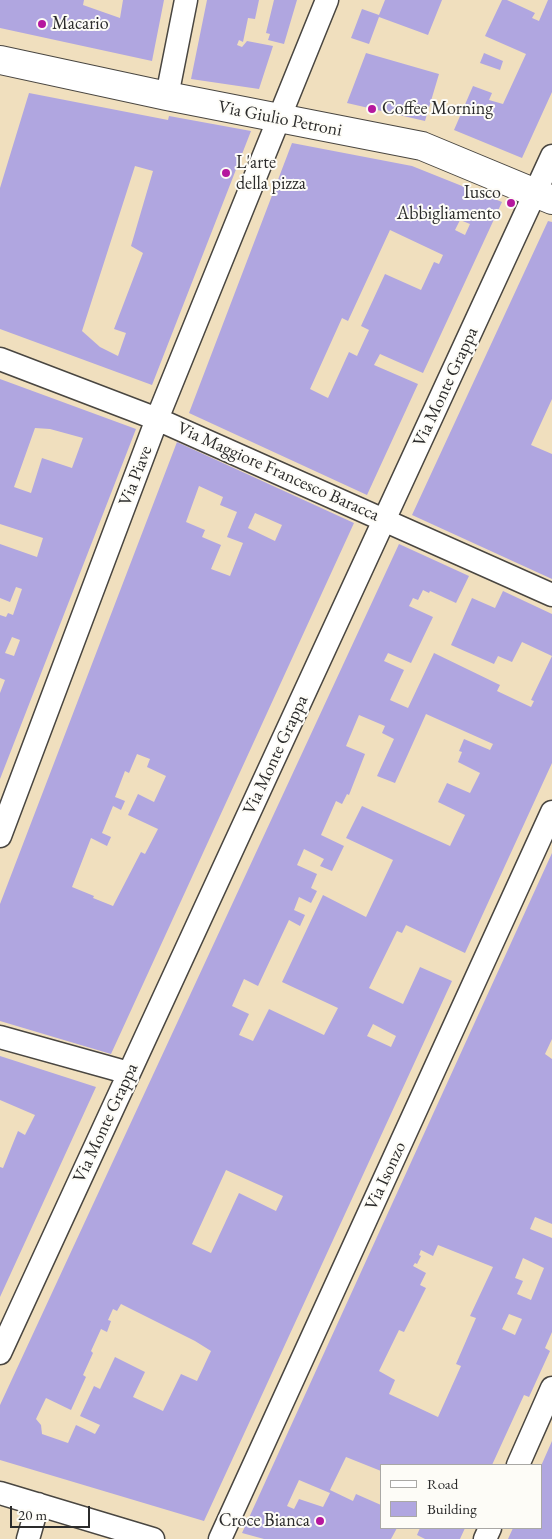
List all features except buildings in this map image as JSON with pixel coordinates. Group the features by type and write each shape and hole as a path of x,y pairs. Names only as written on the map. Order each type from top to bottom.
{"street":[{"path":"167,96 186,0"},
{"name":"Via Piave","path":"0,836 157,418 327,0"},
{"name":"Via Giulio Petroni","path":"0,60 167,96 422,146 543,197"},
{"name":"Via Monte Grappa","path":"0,1354 385,519 543,197 552,156"},
{"name":"Via Maggiore Francesco Baracca","path":"0,359 157,418 552,595"},
{"name":"Via Isonzo","path":"220,1539 552,812"},
{"path":"0,1037 129,1073"},
{"path":"518,1464 552,1388"},
{"path":"0,1493 154,1539"},
{"path":"28,1539 38,1504"}],"place":[{"name":"Macario","path":"42,24"},
{"name":"Coffee Morning","path":"372,109"},
{"name":"L'arte della pizza","path":"226,173"},
{"name":"Iusco Abbigliamento","path":"511,203"},
{"name":"Croce Bianca","path":"320,1521"}]}
